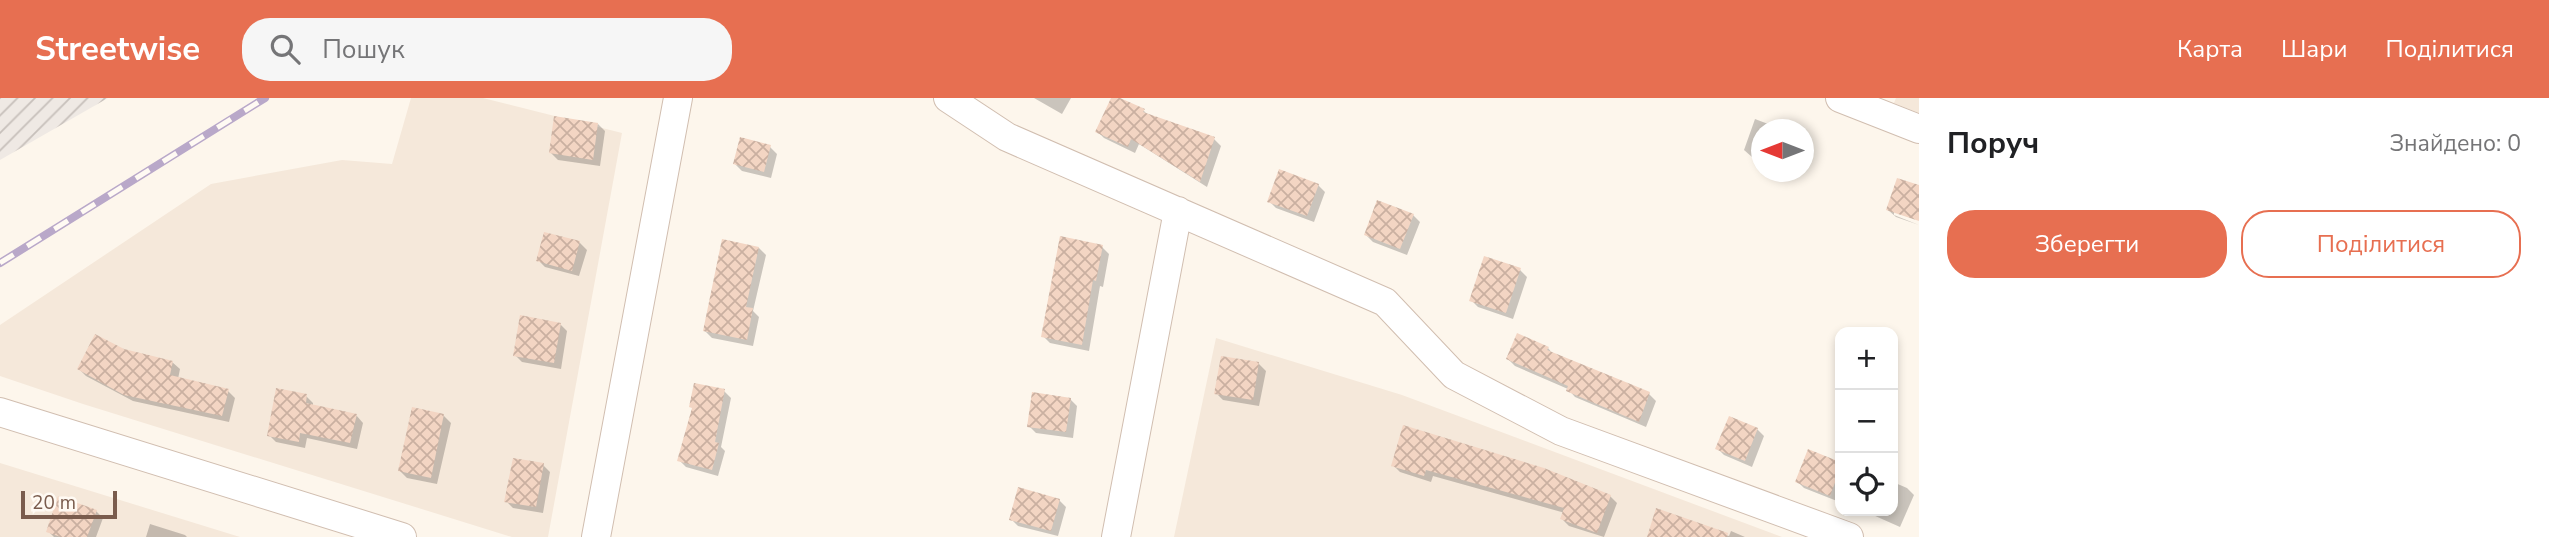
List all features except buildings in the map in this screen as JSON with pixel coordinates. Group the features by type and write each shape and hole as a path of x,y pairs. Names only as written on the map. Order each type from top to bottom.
{"street":[{"path":"596,537 678,98"},
{"path":"948,98 1007,137 1385,302 1454,375 1561,430 1849,537"},
{"path":"1840,98 1873,104 1919,129"},
{"path":"1115,537 1178,211"},
{"path":"0,412 402,537"}],"shaded area":[{"path":"0,98 108,98 0,160"},
{"path":"411,98 483,98 622,133 548,537 512,537 0,376 0,325 211,184 342,160 392,164"},
{"path":"1896,98 1919,98 1919,113 1894,103"},
{"path":"1216,338 1402,395 1782,537 1174,537"},
{"path":"0,463 240,537 0,537"}],"railway":[{"path":"0,263 265,98"}]}
